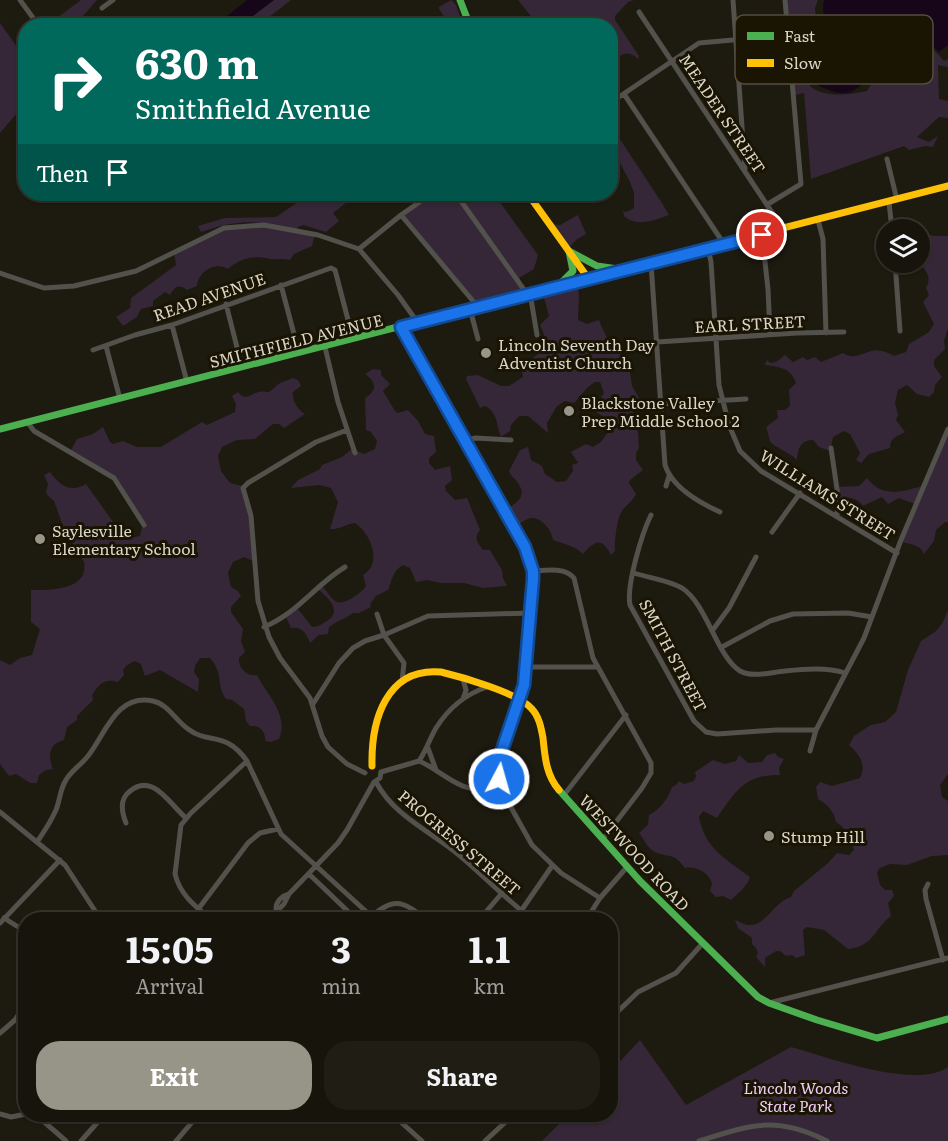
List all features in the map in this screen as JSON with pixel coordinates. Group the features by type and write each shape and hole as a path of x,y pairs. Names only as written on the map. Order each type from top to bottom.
{"main road":[{"path":"460,0 467,18"},
{"name":"SMITHFIELD AVENUE","path":"0,429 948,186"},
{"path":"533,201 588,278"},
{"path":"569,251 597,266 625,269"},
{"path":"556,287 573,271 573,261 569,251"},
{"path":"372,766 372,734 376,719 391,693 416,671 441,672 520,698"},
{"name":"WESTWOOD ROAD","path":"520,698 530,705 540,719 548,773 555,784 627,867 703,944 758,997 768,1003"},
{"path":"768,1003 877,1038 948,1019"}],"street":[{"path":"20,0 33,18"},
{"path":"102,8 113,0"},
{"path":"733,0 735,26"},
{"path":"786,0 787,15"},
{"name":"MEADER STREET","path":"639,12 783,229"},
{"path":"618,98 699,43 735,39"},
{"path":"739,84 745,170"},
{"path":"768,204 801,184 792,84"},
{"path":"624,94 724,244"},
{"path":"887,159 893,201 892,219"},
{"path":"359,249 421,201"},
{"path":"461,201 529,293 537,335"},
{"path":"401,215 474,308 478,339"},
{"path":"818,220 823,239 826,333"},
{"path":"0,273 44,288 74,286 136,271 216,231 238,225 264,225 318,235 359,249 398,295 418,323"},
{"path":"762,235 770,334"},
{"name":"WILLIAMS STREET","path":"708,248 722,399 732,435 740,451 754,465 897,553"},
{"path":"651,263 663,452 669,476 666,486"},
{"name":"READ AVENUE","path":"93,350 172,325 331,268 334,269 341,289 353,339"},
{"path":"896,273 900,331"},
{"path":"281,285 298,353"},
{"path":"226,304 242,367"},
{"path":"172,325 187,381"},
{"path":"401,327 525,547 533,571 524,685 496,768 487,787"},
{"name":"EARL STREET","path":"657,342 770,334 844,332"},
{"path":"106,346 120,399"},
{"path":"325,347 338,402 355,453"},
{"path":"661,404 746,399"},
{"path":"28,423 34,431 114,478 144,525"},
{"path":"810,751 816,730 864,638 948,429"},
{"path":"347,430 316,442 243,488 251,516 254,568 264,627 280,658 304,688 313,704 322,736 328,747 347,765 365,773 366,778 375,782"},
{"path":"464,440 476,438 511,440"},
{"path":"831,448 837,488 837,516"},
{"path":"669,476 682,489 720,512"},
{"path":"772,532 800,493"},
{"name":"SMITH STREET","path":"651,515 643,534 629,593 630,605 699,727 706,732 717,734 796,729 816,730"},
{"path":"712,631 729,608 756,557"},
{"path":"264,627 284,618 300,606 328,578 345,567"},
{"path":"533,571 561,571 572,575 576,583 589,645 598,666 651,763 652,770 642,788 603,839"},
{"path":"634,573 684,589 696,603 735,667 744,673 808,670 836,670 845,673"},
{"path":"313,704 334,669 353,648 365,640 384,635 428,616 530,613"},
{"path":"722,647 770,621 793,614 848,613 872,617"},
{"path":"377,614 384,635 406,664 402,681"},
{"path":"526,667 598,666"},
{"path":"463,679 466,690 463,699"},
{"path":"419,762 441,720 463,699 487,687"},
{"path":"37,842 56,809 67,778 89,756 107,724 128,704 142,700 154,701 161,704 192,733 226,742 239,751 247,761 278,829 363,912"},
{"path":"564,795 626,715"},
{"path":"428,748 436,770"},
{"path":"203,912 182,892 175,874 180,829 186,818 247,761"},
{"path":"381,772 419,762 476,790 501,787"},
{"path":"365,773 372,766 381,772"},
{"path":"496,768 501,787 532,845 552,866 600,898"},
{"path":"274,912 284,904 289,894 347,830 375,782 380,778 381,772"},
{"name":"PROGRESS STREET","path":"375,782 403,817 447,846 523,912"},
{"path":"126,823 122,810 124,797 143,785 156,789 186,818"},
{"path":"0,812 60,860 96,912"},
{"path":"197,912 248,843 260,833 278,829"},
{"path":"18,928 2,920 60,860"},
{"path":"521,910 552,866"},
{"path":"591,912 627,867"},
{"path":"309,873 349,912"},
{"path":"768,1003 945,959 926,899 925,890 928,884"},
{"path":"486,912 502,893"},
{"path":"376,912 383,906 397,903 409,905 417,912"},
{"path":"618,1011 638,992 676,973 703,944"},
{"path":"0,1033 18,1015"},
{"path":"0,1114 11,1117 18,1116"},
{"path":"44,1122 66,1141"},
{"path":"81,1141 98,1122"},
{"path":"176,1141 192,1122"},
{"path":"401,1122 422,1141"},
{"path":"485,1141 505,1122"},
{"path":"699,1141 742,1128 775,1124 827,1141"}],"green space":[{"path":"81,0 97,0 81,18 57,18"},
{"path":"270,0 291,0 268,18 250,18"},
{"path":"451,0 456,5 461,18 445,18 439,7"},
{"path":"518,0 634,0 628,2 615,18 532,18"},
{"path":"787,0 818,0 816,15 788,15"},
{"path":"0,23 18,48 18,112 0,133"},
{"path":"618,24 639,56 638,59 630,54 623,54 618,58"},
{"path":"933,49 944,61 948,59 948,67 938,65 939,99 948,101 948,118 939,117 917,137 929,142 938,136 933,147 925,146 909,150 904,146 811,179 804,93 795,95 794,84 810,84 815,90 829,94 845,94 867,91 871,84 933,84"},
{"path":"618,136 669,215 652,221 640,222 629,220 624,216 623,211 634,208 634,193 618,159"},
{"path":"300,201 348,201 333,213 339,221 326,232 303,225 296,228 315,234 312,246 294,254 290,260 259,257 243,260 228,269 213,267 200,276 197,286 187,290 177,287 170,295 165,292 153,301 153,306 141,309 137,317 123,326 116,317 130,308 131,298 176,265 174,253 213,231 271,224 235,223 201,232 198,226 225,218 276,217"},
{"path":"421,201 499,201 538,255 534,269 519,278 529,293 478,307 401,215"},
{"path":"578,215 586,234 568,249 552,224 560,225"},
{"path":"930,235 948,236 948,328 944,341 945,349 934,360 934,366 942,377 929,397 917,394 907,385 898,390 895,403 898,415 896,420 905,432 892,440 890,448 869,454 861,463 856,460 860,453 850,434 844,431 833,437 830,451 819,447 813,440 802,443 797,460 771,443 766,427 778,418 777,410 785,410 790,406 789,390 796,383 788,371 765,365 767,360 770,363 776,362 785,355 793,362 803,357 807,360 815,357 821,362 843,353 854,356 877,350 894,356 906,352 909,344 929,332 934,324 923,302 929,295 926,288 926,273 930,273"},
{"path":"577,276 578,320 587,324 599,320 615,348 629,359 633,367 630,372 632,386 641,401 634,410 633,416 638,433 639,448 636,460 643,470 630,480 629,483 636,494 622,511 616,532 615,551 611,555 602,543 595,543 583,554 573,547 553,540 546,526 537,519 529,519 515,526 505,510 517,502 522,492 509,471 520,450 528,447 531,460 542,466 545,474 557,482 566,481 573,471 572,465 578,463 571,452 586,444 593,447 601,442 610,429 604,417 593,410 604,393 600,382 595,382 588,387 574,403 565,401 557,406 547,423 548,433 528,416 519,416 511,425 510,431 501,437 494,415 485,406 480,408 466,379 467,376 478,375 501,386 509,386 523,377 521,366 538,354 544,345 540,325 549,316 542,291"},
{"path":"373,369 381,370 381,375 390,384 383,391 395,411 398,413 408,410 418,421 425,434 434,436 436,452 429,458 429,463 435,470 450,466 452,480 445,486 446,491 455,500 467,498 480,530 477,536 478,543 483,550 490,550 502,570 507,586 483,588 464,583 441,583 427,580 416,582 410,568 403,565 394,573 388,590 376,596 370,604 371,607 359,613 353,613 335,623 329,627 328,634 319,635 310,643 304,631 291,628 286,617 298,609 312,627 327,621 332,617 334,609 318,589 322,586 335,601 343,602 352,598 366,586 363,575 369,570 373,556 370,541 355,523 330,529 338,502 331,488 319,485 291,488 298,480 320,469 322,465 342,457 352,449 364,454 375,449 377,441 371,432 366,430 365,398 372,392 374,386 372,380 365,374"},
{"path":"293,378 298,380 301,386 293,392 295,402 305,414 284,428 279,424 273,424 255,439 237,440 222,447 218,456 221,471 230,483 245,487 253,512 255,562 244,557 233,562 228,573 231,587 241,596 231,607 231,612 243,629 241,641 245,652 239,658 239,662 247,673 257,675 276,706 281,722 279,739 271,742 265,741 261,729 250,726 246,721 244,709 232,700 226,699 221,689 219,674 210,658 200,658 195,666 194,672 199,679 198,692 160,670 145,676 141,664 134,661 126,666 123,670 124,675 118,682 106,681 100,685 92,695 93,700 77,716 77,720 67,727 64,740 55,745 51,751 50,760 53,769 46,770 39,775 37,783 30,783 16,774 9,776 0,764 0,660 10,665 20,658 32,655 40,629 31,622 31,590 66,587 80,579 84,572 84,562 64,529 54,501 46,492 48,484 44,475 50,472 66,487 75,488 86,484 121,533 130,538 140,536 143,523 113,475 71,450 77,439 93,434 103,427 113,444 123,441 137,447 161,447 202,422 207,425 235,412 236,404 232,396 238,392 246,397 260,392 269,392 280,383"},
{"path":"948,428 948,522 936,530 934,541 924,554 918,547 902,542 915,504 899,498 888,504 882,497 863,506 854,499 837,498 836,487 859,486 867,478 879,489 892,492 923,486"},
{"path":"948,610 948,774 940,785 942,797 948,801 948,855 932,856 907,865 890,864 880,868 877,872 880,885 885,890 892,890 894,896 888,903 891,916 863,945 848,949 824,930 807,927 803,930 805,955 796,958 776,951 765,958 765,967 756,957 758,953 752,944 752,938 738,928 735,920 748,925 760,922 779,904 791,897 794,891 837,853 849,855 854,850 846,831 836,822 830,808 818,799 816,787 820,782 832,786 860,778 863,768 861,760 849,745 854,736 871,725 885,722 896,712 908,670 921,641 936,631"},
{"path":"775,753 784,759 779,768 780,775 768,775 749,781 742,786 717,818 703,811 699,817 711,845 725,859 750,877 745,887 731,900 723,896 716,897 710,891 712,883 710,879 704,873 697,869 685,868 674,857 655,852 639,833 648,825 649,815 663,803 672,787 679,781 684,784 694,781 695,772 713,760 725,764 736,761 739,755 748,763 762,762 767,755"},
{"name":"Lincoln Woods State Park","path":"640,1040 686,1105 791,1047 848,1064 894,1073 915,1075 934,1073 948,1067 948,1141 542,1141 561,1122 618,1122 618,1064"}],"shaded area":[{"path":"247,0 274,0 250,18 225,18"},
{"path":"824,0 948,0 948,45 939,52 933,46 933,15 824,15"},
{"path":"816,84 862,84 857,89 845,93"}],"traffic: fast":[{"path":"460,0 467,18"},
{"path":"0,429 697,250"},
{"path":"569,251 597,266 618,269"},
{"path":"561,283 573,271 569,251"},
{"path":"559,790 640,881 758,997 817,1020 877,1038 948,1019"}],"traffic: slow":[{"path":"697,250 948,186"},
{"path":"533,201 588,278"},
{"path":"372,766 375,732 386,700 407,678 422,673 441,672 502,691 531,708 540,726 549,772 559,790"}],"place":[{"name":"Lincoln Seventh Day Adventist Church","path":"486,353"},
{"name":"Blackstone Valley Prep Middle School 2","path":"569,411"},
{"name":"Saylesville Elementary School","path":"40,539"},
{"name":"Stump Hill","path":"769,836"}],"route":[{"path":"499,779 496,768 524,685 533,571 525,547 484,478 401,327 762,235"}]}
